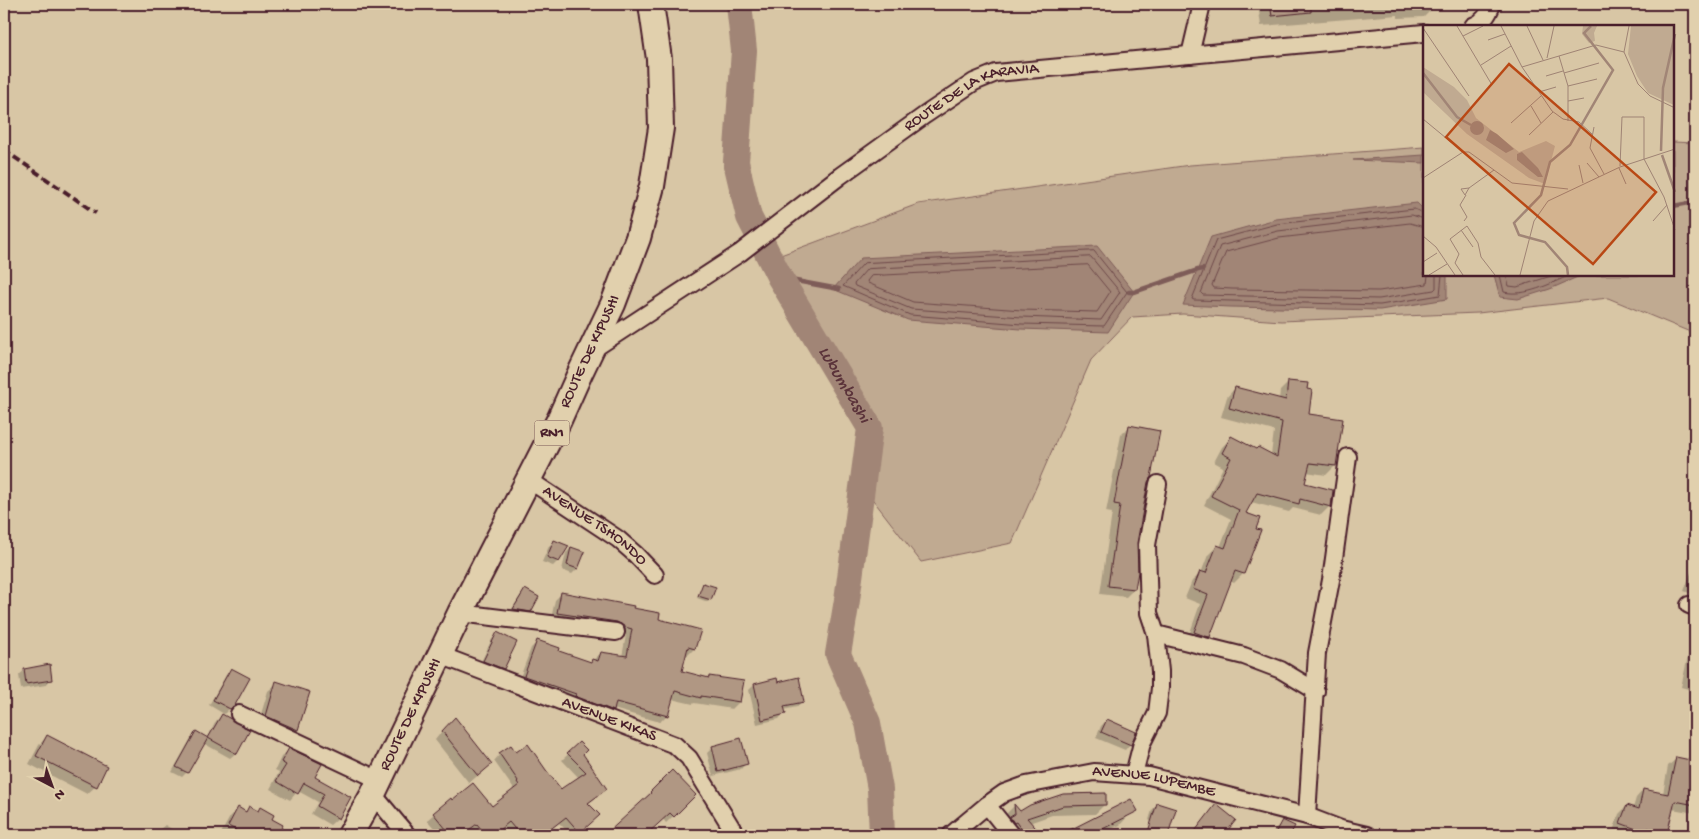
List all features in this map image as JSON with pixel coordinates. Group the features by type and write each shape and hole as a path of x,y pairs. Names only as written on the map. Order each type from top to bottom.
{"highway":[{"name":"ROUTE DE KIPUSHI","path":"350,835 376,787 460,613 529,480 613,304 638,238 652,186 661,128 660,82 656,33 651,4"}],"street":[{"path":"1190,55 1202,4"},
{"path":"1476,25 1488,14 1492,4"},
{"name":"ROUTE DE LA KARAVIA","path":"591,351 740,253 840,176 974,82 996,73 1423,33"},
{"path":"1307,816 1317,653 1348,457"},
{"name":"AVENUE TSHONDO","path":"529,480 618,539 636,554 656,576"},
{"path":"1134,774 1142,743 1157,713 1160,671 1156,634 1149,613 1147,545 1158,484"},
{"path":"460,613 616,632"},
{"path":"1156,634 1244,656 1281,670 1316,691"},
{"name":"AVENUE KIKAS","path":"440,655 676,745 689,758 736,835"},
{"path":"238,714 376,787 407,835"},
{"name":"AVENUE LUPEMBE","path":"951,835 1004,793 1070,776 1094,772 1149,776 1307,816 1339,832 1367,835"},
{"path":"987,805 1011,835"}],"shaded area":[{"path":"1674,142 1695,143 1695,334 1608,298 1478,313 1281,321 1183,314 1132,317 1091,360 1012,543 921,562 870,496 874,429 815,337 778,256 918,204 1190,165 1423,147 1423,276 1674,276"}],"water":[{"path":"1423,155 1423,163 1353,160"},
{"path":"1417,203 1423,209 1423,276 1447,276 1447,299 1380,310 1183,305 1211,237 1276,219"},
{"path":"1097,246 1134,292 1108,332 1021,329 908,320 833,289 861,258"},
{"path":"1494,276 1580,276 1550,289 1518,299 1500,297"}],"building":[{"path":"1270,4 1311,4 1311,12 1272,16"},
{"path":"1288,381 1308,383 1307,389 1312,390 1309,414 1343,419 1336,466 1310,463 1305,483 1333,490 1331,507 1300,499 1299,504 1257,493 1246,513 1260,518 1256,529 1261,530 1244,574 1235,571 1210,637 1205,636 1194,632 1208,595 1193,589 1200,571 1206,573 1217,545 1225,548 1239,510 1211,496 1231,458 1222,453 1231,436 1277,457 1282,422 1229,408 1235,387 1286,400"},
{"path":"1129,425 1160,431 1137,543 1138,572 1135,589 1108,586 1120,505 1114,504"},
{"path":"554,540 569,546 559,562 547,557"},
{"path":"571,547 585,552 578,569 567,565"},
{"path":"703,583 716,587 711,600 698,596"},
{"path":"525,589 539,597 531,612 513,609"},
{"path":"561,592 660,613 659,619 701,630 695,649 688,647 682,671 709,678 709,676 744,681 740,702 701,696 701,698 675,691 668,716 616,702 614,711 575,696 576,694 524,676 537,640 560,648 559,651 591,662 592,659 598,661 601,652 627,656 632,629 617,622 557,613"},
{"path":"497,632 517,642 504,669 483,661"},
{"path":"50,664 52,680 26,684 24,669"},
{"path":"231,668 250,678 235,705 230,709 213,700"},
{"path":"799,677 804,702 784,706 786,714 762,720 754,684 777,678 778,682"},
{"path":"276,681 310,692 298,730 266,716"},
{"path":"222,714 250,730 237,754 208,738"},
{"path":"455,717 492,764 478,776 442,731"},
{"path":"1107,719 1136,732 1131,745 1101,732"},
{"path":"196,731 208,738 188,773 176,767"},
{"path":"47,735 107,766 97,787 36,756"},
{"path":"741,738 748,764 718,772 712,746"},
{"path":"579,742 587,750 583,754 607,789 588,803 600,815 580,833 566,817 543,835 520,835 509,822 493,835 486,835 477,824 462,835 451,835 433,813 473,783 492,806 519,785 499,753 511,745 516,752 528,744 561,789 586,772 567,753"},
{"path":"289,748 322,764 315,777 351,797 339,819 317,806 324,794 304,783 298,794 276,781 286,765 281,762"},
{"path":"1676,757 1695,761 1695,805 1675,801 1667,834 1648,828 1647,833 1620,823 1627,805 1639,809 1643,789 1668,794"},
{"path":"672,770 696,795 674,817 670,813 646,835 605,835 651,793"},
{"path":"1106,793 1106,805 1063,806 1027,818 1042,835 1025,835 1010,817 1015,814 1014,804 1020,811 1030,805 1063,794"},
{"path":"1131,799 1138,811 1091,835 1060,835"},
{"path":"1157,803 1176,809 1168,835 1147,835"},
{"path":"1216,804 1236,820 1224,835 1192,835"},
{"path":"249,806 258,811 260,807 274,815 272,819 283,825 278,835 233,835 236,830 228,826 238,807 246,812"},
{"path":"1282,820 1295,826 1290,835 1274,835"}],"waterway":[{"name":"Lubumbashi","path":"739,4 744,51 736,162 749,217 780,278 870,428 838,654 868,723 880,789 882,835"},
{"path":"1674,206 1695,202"},
{"path":"1129,292 1203,269"},
{"path":"780,278 839,289"}],"railway":[{"path":"4,150 96,213"}]}
